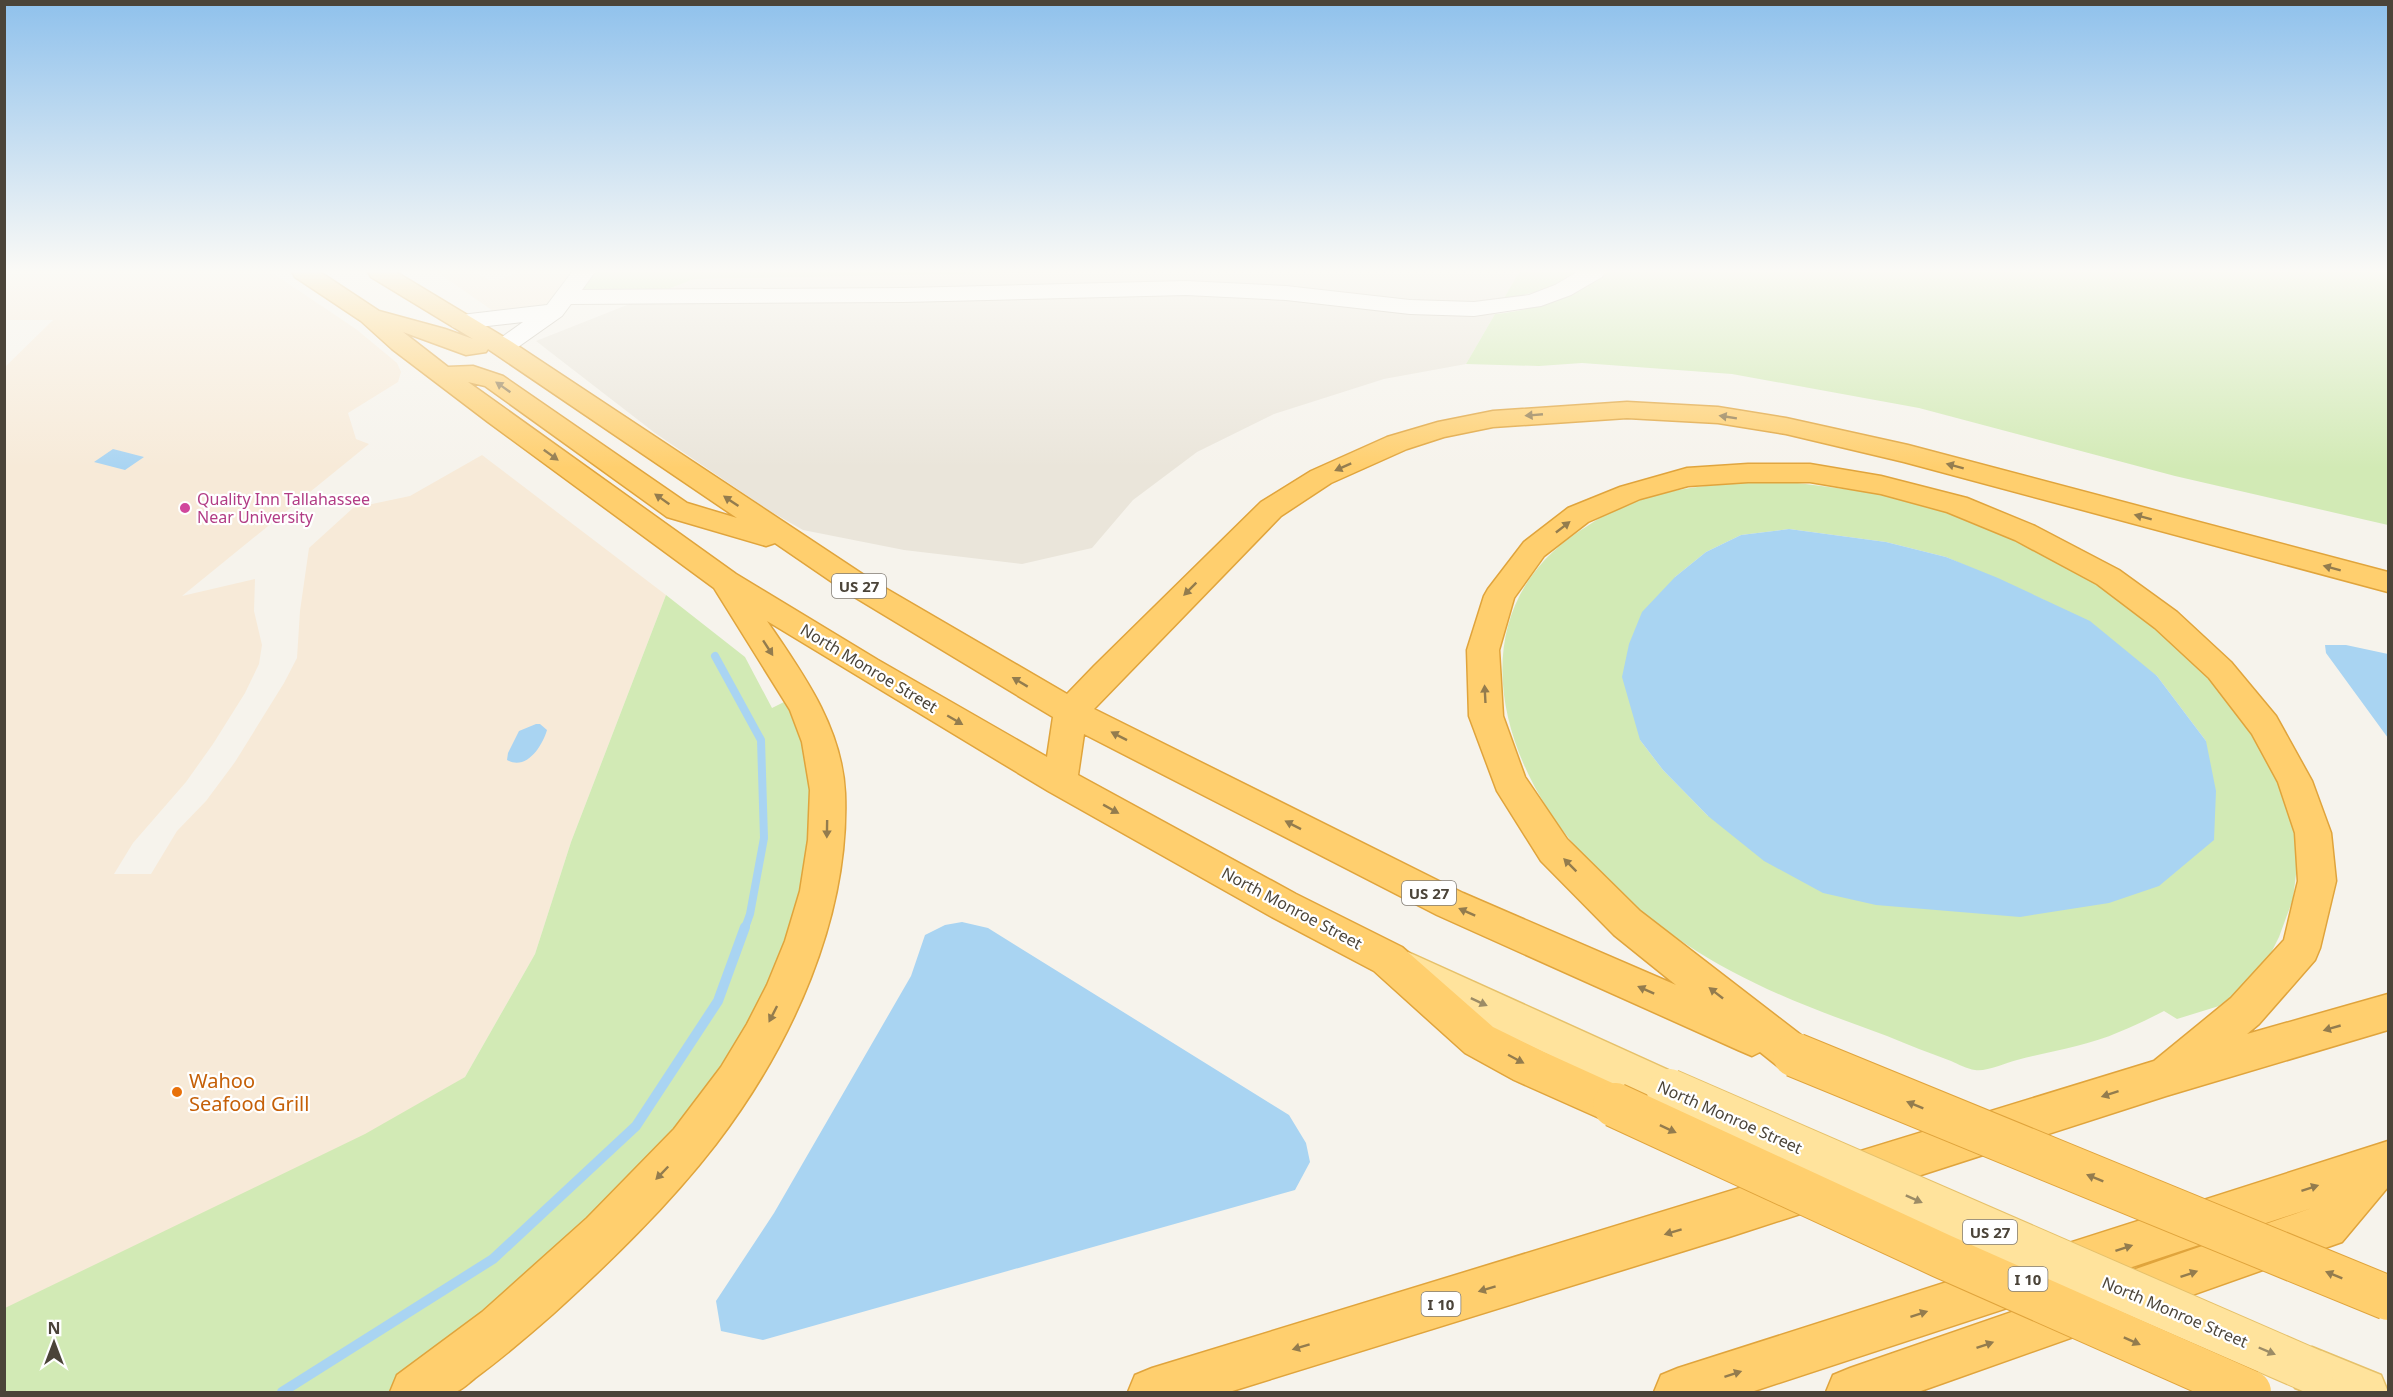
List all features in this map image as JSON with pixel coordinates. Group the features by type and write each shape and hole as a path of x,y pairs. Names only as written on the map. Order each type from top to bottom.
{"highway":[{"name":"North Monroe Street","path":"393,337 497,416 725,581 867,668 1060,781 1283,905 1388,959"},
{"path":"443,337 466,347 503,347"},
{"name":"US 27","path":"487,337 862,588 1071,712 1450,904 1795,1055 2388,1298"},
{"path":"444,375 473,374 494,381 677,510 796,545"},
{"path":"1060,781 1071,712 1105,674 1271,509 1321,477 1397,443 1438,430 1493,418 1627,410 1718,415 1786,426 1908,454 2388,582"},
{"path":"1795,1055 1627,923 1554,850 1509,781 1486,716 1483,650 1499,596 1534,549 1578,515 1630,493 1687,477 1748,473 1810,473 1881,485 1957,505 2025,533 2108,578 2166,620 2220,670 2264,725 2295,781 2313,832 2317,881 2301,948 2245,1011 2166,1077"},
{"path":"414,1392 500,1331 543,1293 577,1262 670,1165 708,1120 736,1079 780,1001 802,950 820,890 827,854 828,792 820,742 809,711 725,581"},
{"path":"1388,959 1479,1040 1529,1066 1942,1256 2249,1392"},
{"name":"I 10","path":"1152,1392 1729,1215 2166,1077 2388,1012"},
{"path":"1850,1392 2326,1226 2383,1164"},
{"name":"I 10","path":"1678,1392 2383,1164"}],"main road":[{"name":"North Monroe Street","path":"1388,959 1669,1091 2364,1392"}],"street":[{"path":"503,347 516,337"}],"shaded area":[{"path":"35,337 366,337 397,363 401,372 398,382 348,413 356,439 369,444 182,596 255,579 254,611 262,645 259,664 245,693 213,744 186,782 133,843 114,874 151,874 177,831 206,801 235,762 297,658 300,611 309,548 353,508 410,496 482,455 666,595 571,842 535,954 465,1077 5,1368 4,368"},
{"path":"546,337 1482,337 1466,364 1384,379 1274,414 1197,452 1133,500 1092,548 1022,564 904,550 803,530 768,510 655,433 536,341"}],"green space":[{"path":"1482,337 2388,337 2388,525 2175,476 1919,408 1732,374 1582,363 1539,366 1466,364"},
{"path":"1790,482 1883,494 1978,521 2087,574 2172,636 2245,718 2287,800 2294,832 2297,866 2293,899 2279,937 2265,965 2247,984 2219,1006 2177,1019 2164,1011 2095,1041 1990,1069 1972,1069 1808,1006 1731,971 1688,946 1610,883 1576,847 1549,811 1527,771 1511,729 1503,686 1504,644 1516,604 1539,567 1575,534 1618,508 1660,494 1702,486","holes":["1789,529 1886,542 1946,557 2044,600 2157,676 2206,741 1708,816 1663,770 1640,740 1675,577 1706,552 1741,535"]},
{"path":"666,595 745,657 772,708 790,699 812,761 816,831 781,973 690,1124 407,1382 390,1392 5,1392 5,1308 365,1134 465,1077 535,954 571,842"}],"water":[{"path":"113,449 144,457 125,470 94,462"},
{"path":"1789,529 1886,542 1946,557 1998,578 2090,621 2157,676 2206,741 2216,791 2214,840 2159,886 2109,903 2020,917 1876,905 1823,893 1764,861 1708,816 1663,770 1640,740 1622,677 1629,644 1642,612 1675,577 1706,552 1741,535"},
{"path":"2325,645 2346,645 2388,654 2388,738 2326,653"},
{"path":"540,724 547,730 537,750 527,760 521,762 514,763 507,760 519,731"},
{"path":"962,922 988,928 1289,1115 1306,1143 1310,1162 1295,1190 763,1340 721,1331 716,1301 774,1213 911,976 925,935 945,925"}],"waterway":[{"path":"715,656 761,740 764,838 750,914 745,928"},
{"path":"282,1392 493,1259 636,1126 718,1001 745,927"}],"place":[{"name":"Quality Inn Tallahassee Near University","path":"185,508"},
{"name":"Wahoo Seafood Grill","path":"177,1092"}]}
